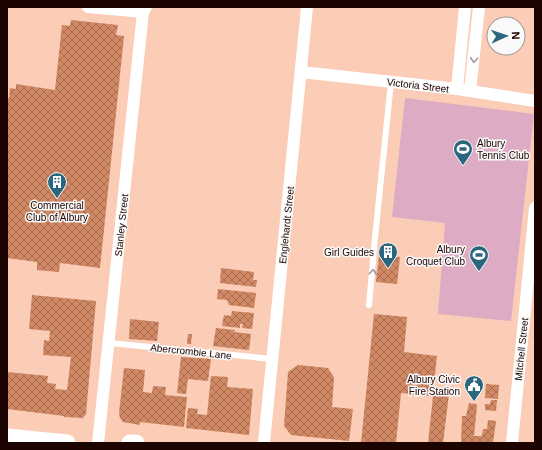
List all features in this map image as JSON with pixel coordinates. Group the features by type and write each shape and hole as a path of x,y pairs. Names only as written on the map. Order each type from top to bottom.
{"street":[{"path":"88,7 145,10"},
{"name":"Englehardt Street","path":"264,443 307,7"},
{"path":"457,89 465,8 479,9 470,91"},
{"name":"Stanley Street","path":"98,443 145,10"},
{"path":"462,39 475,40"},
{"name":"Victoria Street","path":"301,72 457,89 535,101"},
{"name":"Mitchell Street","path":"512,443 534,232 535,208"},
{"path":"7,437 67,443"},
{"path":"130,443 136,443"}],"lane":[{"path":"369,306 391,82"},
{"name":"Abercrombie Lane","path":"109,343 273,359"}],"shaded area":[{"name":"Albury Tennis Club","path":"405,98 534,114 511,321 438,314 445,223 392,217"}],"building":[{"name":"Commercial Club of Albury","path":"71,20 118,25 116,35 124,36 100,268 60,263 59,272 37,270 37,262 7,258 7,98 9,98 10,88 16,89 16,84 55,90 62,25 70,26"},
{"name":"Girl Guides","path":"379,255 400,257 397,284 376,282"},
{"path":"221,268 254,272 253,280 257,280 256,287 220,283"},
{"path":"218,289 256,293 254,308 229,305 227,300 217,299"},
{"path":"32,295 96,301 86,414 83,418 64,417 67,395 64,416 7,409 7,372 48,376 47,383 56,384 55,389 67,390 71,357 43,355 44,340 49,341 50,331 29,329"},
{"path":"232,311 254,313 252,329 242,328 243,324 240,324 240,328 222,326 224,315 231,316"},
{"path":"374,314 407,317 404,352 437,356 433,392 449,394 443,443 428,443 433,396 401,393 396,443 361,443"},
{"path":"130,319 159,322 157,341 129,339"},
{"path":"216,328 235,330 234,332 251,334 249,350 213,346"},
{"path":"188,334 192,334 191,344 187,344"},
{"path":"181,357 211,359 208,381 188,379 186,394 177,393"},
{"path":"298,365 328,368 334,377 332,407 353,409 349,441 291,435 284,426 288,372"},
{"path":"124,368 145,370 143,392 152,393 153,386 166,387 165,395 187,397 184,427 140,422 140,425 123,422 119,413"},
{"path":"211,376 228,377 227,387 253,389 249,435 186,428 188,408 198,409 197,414 207,415"},
{"path":"486,384 499,385 498,399 485,398"},
{"path":"491,400 497,400 496,411 485,410 485,404 490,404"},
{"path":"469,403 476,404 477,406 474,436 482,436 483,429 487,429 488,420 496,421 493,443 461,443 462,416 466,416"}],"place":[{"name":"Albury Tennis Club","path":"463,166"},
{"name":"Commercial Club of Albury","path":"57,199"},
{"name":"Girl Guides","path":"388,269"},
{"name":"Albury Croquet Club","path":"479,272"},
{"name":"Albury Civic Fire Station","path":"474,402"}]}
